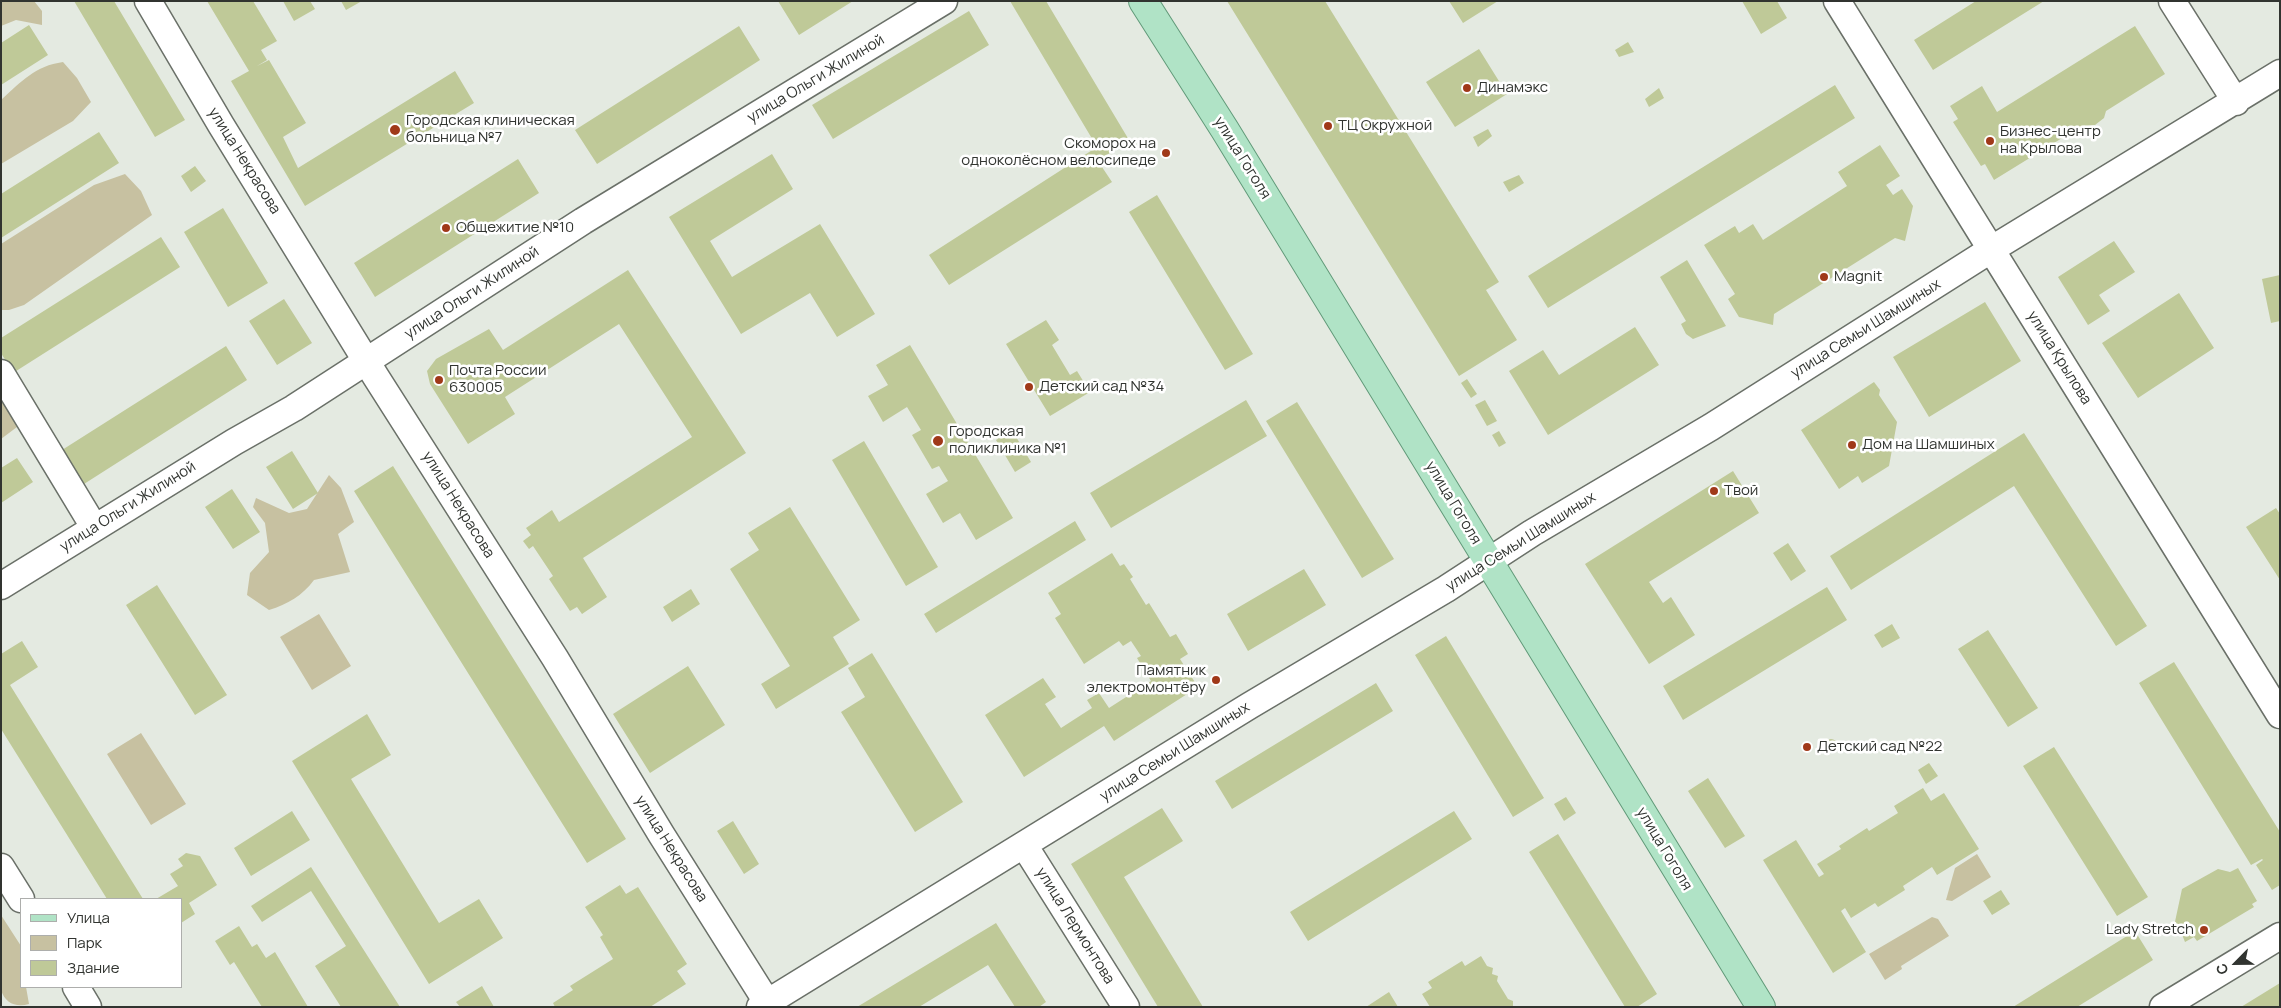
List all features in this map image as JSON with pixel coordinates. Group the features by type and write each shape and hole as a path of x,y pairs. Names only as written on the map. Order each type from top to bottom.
{"main road":[{"name":"улица Гоголя","path":"1143,1 1225,130 1761,1007"}],"street":[{"name":"улица Некрасова","path":"148,1 221,125 367,361 556,658 660,834 766,1005"},
{"name":"улица Ольги Жилиной","path":"1,586 94,527 294,408 583,221 944,1"},
{"name":"улица Крылова","path":"1837,1 2280,715"},
{"path":"2172,1 2236,102"},
{"name":"улица Семьи Шамшиных","path":"766,1005 1024,845 1489,562 1532,533 1729,416 1992,249 2280,74"},
{"path":"1,373 94,527"},
{"name":"улица Лермонтова","path":"1024,845 1126,1007"},
{"path":"1,867 20,898"},
{"path":"2163,1007 2280,936"},
{"path":"77,988 88,1007"}],"green space":[{"path":"1,1 34,1 42,11 42,25 16,20 1,26"},
{"path":"63,62 77,78 91,102 73,121 1,164 1,100 29,75 44,67"},
{"path":"125,174 141,191 152,215 24,305 9,310 1,310 1,244 94,185"},
{"path":"1,390 21,424 1,439"},
{"path":"329,475 341,488 354,522 338,534 350,572 314,580 305,591 294,599 269,610 247,595 250,573 269,552 265,523 253,507 256,498 289,513 307,509"},
{"path":"319,614 351,666 312,690 280,637"},
{"path":"141,733 186,804 151,825 107,754"},
{"path":"1977,854 1991,877 1952,901 1946,900 1955,868"},
{"path":"1,915 20,944 20,988 26,988 29,1004 15,1005 5,998 1,990"},
{"path":"1932,917 1938,919 1949,936 1901,966 1902,969 1885,980 1869,954"}],"building":[{"path":"74,1 114,1 185,120 155,137"},
{"name":"Городская клиническая больница №7","path":"207,1 253,1 277,41 261,50 267,60 257,66 269,60 306,123 283,137 298,168 455,71 474,103 305,206 231,81 249,71"},
{"path":"283,1 310,1 315,9 294,21"},
{"path":"341,1 362,1 346,10"},
{"path":"778,1 853,1 799,35"},
{"path":"1010,1 1046,1 1129,140 1098,161 1112,182 949,285 929,255 1097,147"},
{"name":"ТЦ Окружной","path":"1227,1 1325,1 1499,282 1486,290 1517,340 1459,376"},
{"path":"1449,1 1498,1 1463,23"},
{"path":"1742,1 1777,1 1787,18 1761,34"},
{"path":"1976,1 2044,1 1933,70 1914,40"},
{"path":"969,11 989,45 833,139 812,105"},
{"path":"29,25 48,55 1,85 1,43"},
{"path":"739,26 760,60 597,164 575,130"},
{"path":"2135,26 2165,74 2106,111 2104,118 2095,125 2080,127 1994,180 1985,164 1981,166 1953,122 1958,119 1950,106 1982,86 1997,112"},
{"path":"1628,42 1634,52 1619,57 1615,50"},
{"name":"Динамэкс","path":"1479,49 1507,94 1455,127 1426,82"},
{"path":"1835,85 1855,118 1548,308 1528,276"},
{"path":"1659,88 1664,98 1649,107 1645,99"},
{"path":"1488,129 1492,136 1478,147 1473,137"},
{"path":"99,132 119,163 1,238 1,194"},
{"path":"1880,145 1900,176 1886,185 1893,195 1902,189 1913,206 1905,241 1895,238 1774,314 1773,325 1739,317 1728,299 1735,294 1704,245 1735,226 1739,233 1753,224 1763,240 1847,186 1838,172"},
{"path":"772,154 793,189 710,241 732,277 820,224 875,314 837,337 810,293 741,334 669,217"},
{"name":"Общежитие №10","path":"518,159 539,193 375,297 354,263"},
{"path":"195,166 206,181 191,192 181,176"},
{"path":"1519,175 1524,183 1509,192 1503,182"},
{"path":"1157,195 1253,354 1225,370 1129,212"},
{"path":"223,208 268,283 228,307 184,232"},
{"path":"161,237 180,267 13,373 1,353 1,338"},
{"path":"2114,241 2135,272 2099,295 2110,311 2088,325 2058,277"},
{"path":"1687,260 1726,326 1693,339 1686,334 1681,324 1686,321 1660,277"},
{"path":"628,270 746,453 583,558 607,597 582,614 577,607 570,611 549,579 553,576 533,546 529,549 523,541 531,535 526,528 552,510 559,522 692,437 619,324 505,397 515,414 468,444 430,384 427,371 436,359 489,329 503,350"},
{"path":"2280,275 2280,321 2271,323 2262,279"},
{"path":"2179,293 2214,348 2138,398 2102,343"},
{"path":"284,299 312,343 277,365 249,321"},
{"path":"1985,302 2021,361 1929,417 1893,357"},
{"path":"1046,320 1059,340 1052,345 1070,375 1077,371 1090,392 1050,416 1006,344"},
{"path":"1635,327 1659,365 1548,435 1509,371 1543,350 1559,375"},
{"path":"910,345 1013,518 976,540 960,513 943,523 926,494 948,481 939,466 932,469 912,435 921,430 907,407 883,422 868,396 888,385 876,365"},
{"path":"226,346 247,380 84,484 62,450"},
{"path":"1467,379 1477,394 1471,398 1461,383"},
{"name":"Дом на Шамшиных","path":"1874,382 1880,390 1879,395 1897,422 1889,466 1862,483 1858,476 1839,489 1801,430"},
{"path":"1246,400 1267,436 1111,528 1090,493"},
{"path":"1485,400 1497,421 1487,426 1475,405"},
{"path":"1297,402 1394,559 1362,578 1266,421"},
{"path":"1012,430 1031,462 1015,472 996,440"},
{"path":"1499,431 1506,443 1499,447 1492,435"},
{"path":"2024,433 2147,626 2116,646 2014,486 1851,590 1830,556"},
{"path":"864,441 938,567 906,586 832,460"},
{"path":"292,451 318,493 293,509 266,467"},
{"path":"17,458 33,482 1,503 1,468"},
{"path":"393,466 626,839 587,863 354,491"},
{"path":"1733,471 1759,513 1649,582 1663,603 1671,597 1695,635 1649,664 1585,564"},
{"path":"232,489 260,532 233,549 205,507"},
{"path":"790,507 860,620 833,637 849,664 776,709 761,684 790,666 730,569 759,550 748,533"},
{"path":"2276,508 2280,514 2280,580 2246,527"},
{"path":"1075,521 1086,540 936,633 924,614"},
{"path":"1788,543 1806,571 1791,581 1773,553"},
{"path":"1112,553 1120,566 1124,564 1133,577 1130,579 1146,605 1149,603 1170,637 1176,634 1188,654 1180,659 1198,687 1114,741 1104,726 1024,777 985,715 1043,678 1056,697 1045,704 1061,728 1092,708 1087,700 1099,693 1109,708 1151,681 1137,658 1141,656 1131,641 1123,646 1119,641 1084,664 1055,618 1061,614 1048,593"},
{"path":"1304,569 1326,605 1248,651 1227,614"},
{"path":"157,585 227,695 195,715 126,605"},
{"path":"1827,587 1847,620 1683,720 1663,686"},
{"path":"691,589 700,604 672,622 663,607"},
{"path":"1892,624 1900,638 1882,648 1874,635"},
{"path":"1988,630 2038,708 2008,727 1958,649"},
{"path":"1446,636 1544,798 1513,817 1415,655"},
{"path":"22,641 38,667 10,685 142,898 106,898 1,729 1,654"},
{"path":"872,653 963,802 915,832 841,712 865,697 848,668"},
{"path":"2174,662 2280,832 2280,885 2272,890 2256,865 2263,860 2251,865 2139,683"},
{"path":"688,666 725,725 650,773 613,714"},
{"path":"1376,683 1393,711 1232,809 1215,781"},
{"path":"367,714 391,755 351,779 439,923 479,899 503,938 429,984 292,761"},
{"path":"1829,739 1833,739 1837,745 1833,751 1829,751 1825,747 1825,743"},
{"path":"2054,747 2148,897 2117,916 2023,766"},
{"path":"1929,763 1938,776 1926,784 1918,770"},
{"path":"1708,778 1745,836 1725,848 1688,791"},
{"path":"1923,788 1931,801 1944,793 1979,849 1937,875 1932,867 1903,886 1905,890 1878,907 1875,903 1851,918 1845,908 1841,911 1866,952 1833,973 1763,860 1796,840 1819,877 1824,874 1817,864 1841,849 1839,846 1867,828 1869,831 1898,813 1894,806"},
{"path":"1566,797 1576,813 1564,821 1554,804"},
{"path":"1162,808 1183,841 1124,877 1203,1007 1158,1007 1071,864"},
{"path":"292,811 310,840 251,876 234,848"},
{"path":"1454,811 1472,839 1308,941 1290,912"},
{"path":"733,821 759,864 744,874 717,831"},
{"path":"1558,834 1657,994 1637,1007 1625,1007 1529,852"},
{"path":"186,853 200,856 217,885 189,903 195,914 182,922 182,898 158,898 178,886 170,874 183,866 178,859"},
{"path":"311,867 400,1007 341,1007 315,966 346,946 311,891 262,922 251,906"},
{"path":"2238,868 2257,901 2252,904 2254,907 2197,941 2194,937 2185,942 2181,932 2173,931 2182,889 2218,869 2230,872"},
{"path":"620,885 626,894 638,887 687,964 677,971 686,984 650,1007 555,1007 553,1003 573,990 570,986 613,959 600,937 603,935 585,907"},
{"path":"2001,890 2010,904 1992,915 1983,901"},
{"path":"996,923 1046,1002 1039,1007 1015,1007 988,965 919,1007 857,1007"},
{"path":"239,926 252,947 257,944 266,958 275,952 308,1007 262,1007 234,962 230,965 215,941"},
{"path":"2135,931 2153,960 2077,1007 2013,1007"},
{"path":"1481,956 1487,966 1493,968 1492,974 1498,976 1497,981 1508,999 1513,1001 1513,1007 1430,1007 1422,994 1432,988 1428,982 1462,961 1465,966"},
{"path":"2280,983 2280,1007 2241,1007"},
{"path":"482,986 494,1007 460,1007 456,1002"},
{"path":"1389,992 1398,1007 1366,1007"}],"place":[{"name":"Динамэкс","path":"1467,88"},
{"name":"ТЦ Окружной","path":"1328,126"},
{"name":"Городская клиническая больница №7","path":"395,130"},
{"name":"Бизнес-центр на Крылова","path":"1990,141"},
{"name":"Скоморох на одноколёсном велосипеде","path":"1166,153"},
{"name":"Общежитие №10","path":"446,228"},
{"name":"Magnit","path":"1824,277"},
{"name":"Почта России 630005","path":"439,380"},
{"name":"Детский сад №34","path":"1029,387"},
{"name":"Городская поликлиника №1","path":"938,441"},
{"name":"Дом на Шамшиных","path":"1852,445"},
{"name":"Твой","path":"1714,491"},
{"name":"Памятник электромонтёру","path":"1216,680"},
{"name":"Детский сад №22","path":"1807,747"},
{"name":"Lady Stretch","path":"2204,930"}]}
